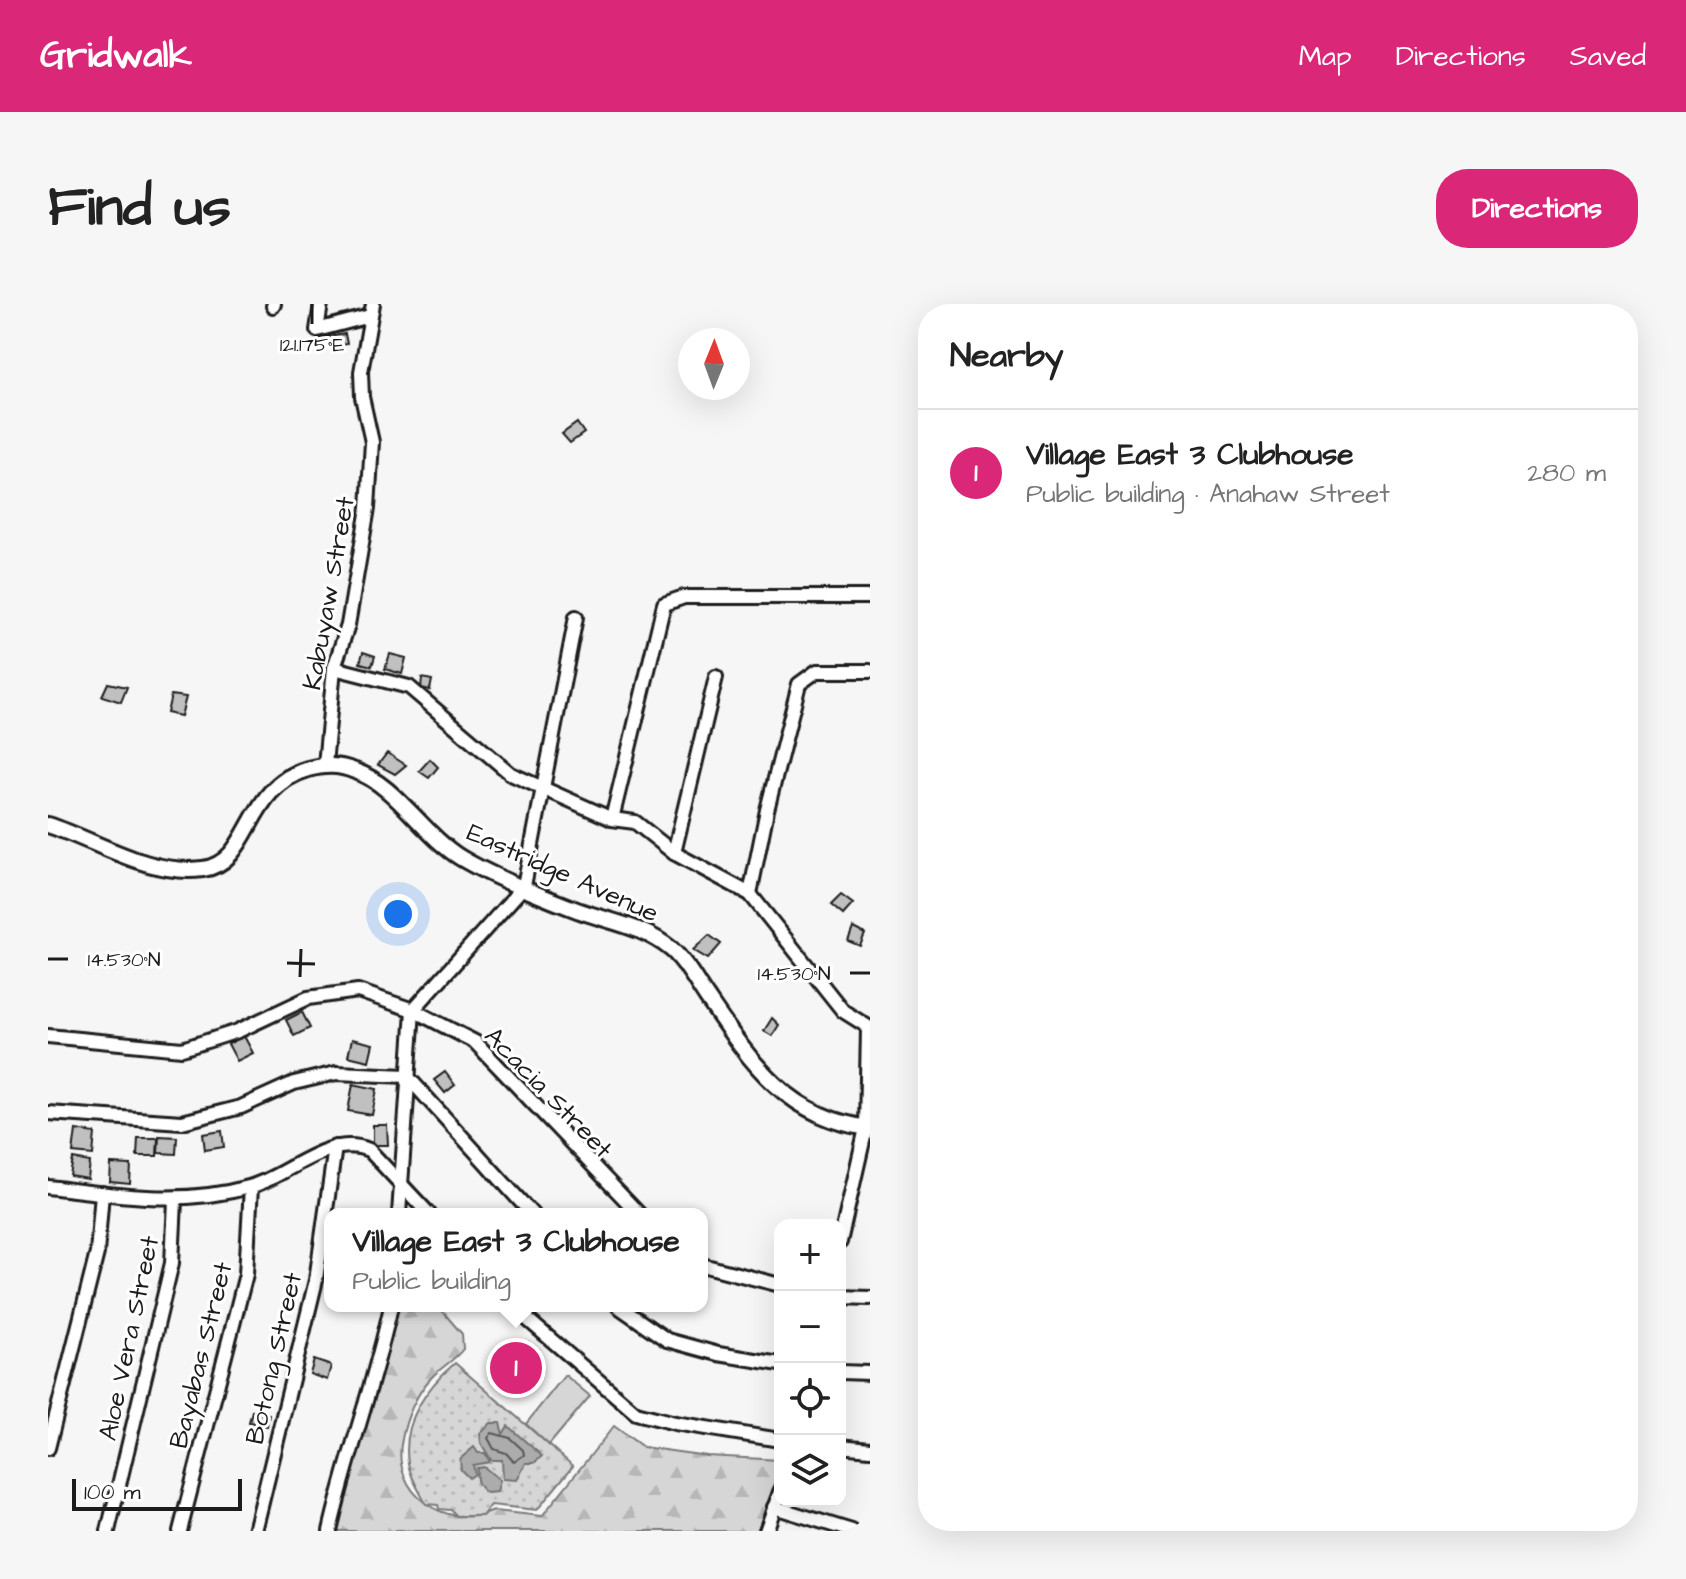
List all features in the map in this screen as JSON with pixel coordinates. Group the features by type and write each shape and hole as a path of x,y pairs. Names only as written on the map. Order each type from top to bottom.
{"street":[{"path":"321,304 317,330 372,310"},
{"name":"Kabuyaw Street","path":"325,765 334,668 348,625 368,508 372,442 362,397 361,372 372,310"},
{"path":"612,819 664,604 684,597 870,597"},
{"path":"399,1208 413,1010 524,886 576,617"},
{"path":"334,668 409,687 511,774 612,819 635,822 674,853 750,894 843,1011 869,1028 868,1128 846,1219"},
{"path":"750,894 767,810 799,684 817,671 870,671"},
{"path":"674,853 716,677"},
{"path":"48,825 120,856 177,869 205,869 227,861 271,787 296,773 325,765"},
{"name":"Eastridge Avenue","path":"325,765 351,769 375,779 423,830 462,859 576,910 648,932 684,963 750,1061 771,1081 812,1112 835,1123 868,1128"},
{"name":"Acacia Street","path":"48,1036 182,1049 238,1031 308,998 358,991 413,1010 475,1042 633,1208"},
{"path":"48,1113 182,1122 241,1107 294,1083 336,1073 407,1076 527,1208"},
{"path":"48,1187 175,1201 251,1187 335,1147 357,1145 369,1150 423,1208"},
{"name":"Botong Street","path":"326,1208 335,1147"},
{"name":"Bayabas Street","path":"180,1531 246,1274 251,1187"},
{"path":"48,1448 97,1253 102,1193"},
{"name":"Aloe Vera Street","path":"108,1531 172,1263 175,1201"},
{"name":"Botong Street","path":"255,1531 316,1280 324,1224"},
{"path":"708,1267 774,1283"},
{"path":"846,1297 870,1298"},
{"path":"330,1531 342,1477 377,1370 390,1312"},
{"path":"519,1312 636,1413 675,1423 774,1439"},
{"path":"627,1312 667,1340 718,1354 774,1363"},
{"path":"846,1372 870,1373"},
{"path":"846,1447 870,1449"},
{"path":"766,1531 774,1507 852,1531"}],"green space":[{"path":"396,1312 443,1312 462,1334 463,1349 421,1391 402,1439 400,1458 404,1476 425,1503 440,1511 457,1516 475,1516 494,1511 542,1516 614,1426 643,1447 707,1456 774,1460 774,1486 757,1531 337,1531"},
{"path":"455,1363 573,1466 537,1510 491,1505 482,1516 457,1516 451,1510 426,1504 409,1468 409,1434 418,1407 435,1383"},
{"path":"565,1375 590,1396 549,1445 526,1424"}],"water":[{"path":"491,1423 500,1423 503,1434 508,1426 542,1456 534,1463 526,1463 517,1480 503,1479 502,1460 491,1460 481,1443 480,1434"},
{"path":"474,1447 478,1453 485,1453 490,1462 473,1465 475,1474 469,1478 461,1470 460,1459"},
{"path":"484,1467 500,1480 497,1492 487,1493 479,1485 477,1468"}],"building":[{"path":"345,334 347,344 318,348 317,339"},
{"path":"577,423 584,433 570,443 562,434"},
{"path":"363,652 375,656 372,666 360,663"},
{"path":"390,654 406,658 402,674 385,669"},
{"path":"422,678 432,680 430,690 421,688"},
{"path":"108,683 127,687 121,702 102,696"},
{"path":"171,695 186,697 181,716 167,713"},
{"path":"387,753 406,765 395,774 378,765"},
{"path":"430,759 438,767 429,778 419,771"},
{"path":"841,895 853,904 843,915 831,905"},
{"path":"853,928 865,934 860,946 848,941"},
{"path":"709,935 721,944 708,959 693,950"},
{"path":"302,1012 310,1028 294,1036 286,1020"},
{"path":"772,1018 779,1025 772,1036 764,1031"},
{"path":"244,1036 253,1053 237,1061 228,1044"},
{"path":"352,1039 373,1044 369,1061 348,1056"},
{"path":"445,1072 455,1085 445,1093 434,1080"},
{"path":"353,1084 377,1089 372,1115 348,1111"},
{"path":"373,1125 387,1125 388,1145 373,1145"},
{"path":"76,1130 95,1133 93,1155 73,1153"},
{"path":"222,1131 224,1147 205,1150 203,1134"},
{"path":"159,1136 177,1137 176,1154 158,1153"},
{"path":"138,1138 158,1138 157,1156 137,1156"},
{"path":"73,1159 90,1162 88,1179 70,1176"},
{"path":"111,1164 131,1165 130,1184 110,1182"},
{"path":"528,1342 539,1350 530,1360 542,1370 522,1393 490,1366 509,1344 519,1352"},
{"path":"314,1360 331,1366 327,1380 310,1374"},
{"path":"252,1411 269,1414 267,1426 249,1422"}],"place":[{"name":"Village East 3 Clubhouse","path":"516,1368"}]}
